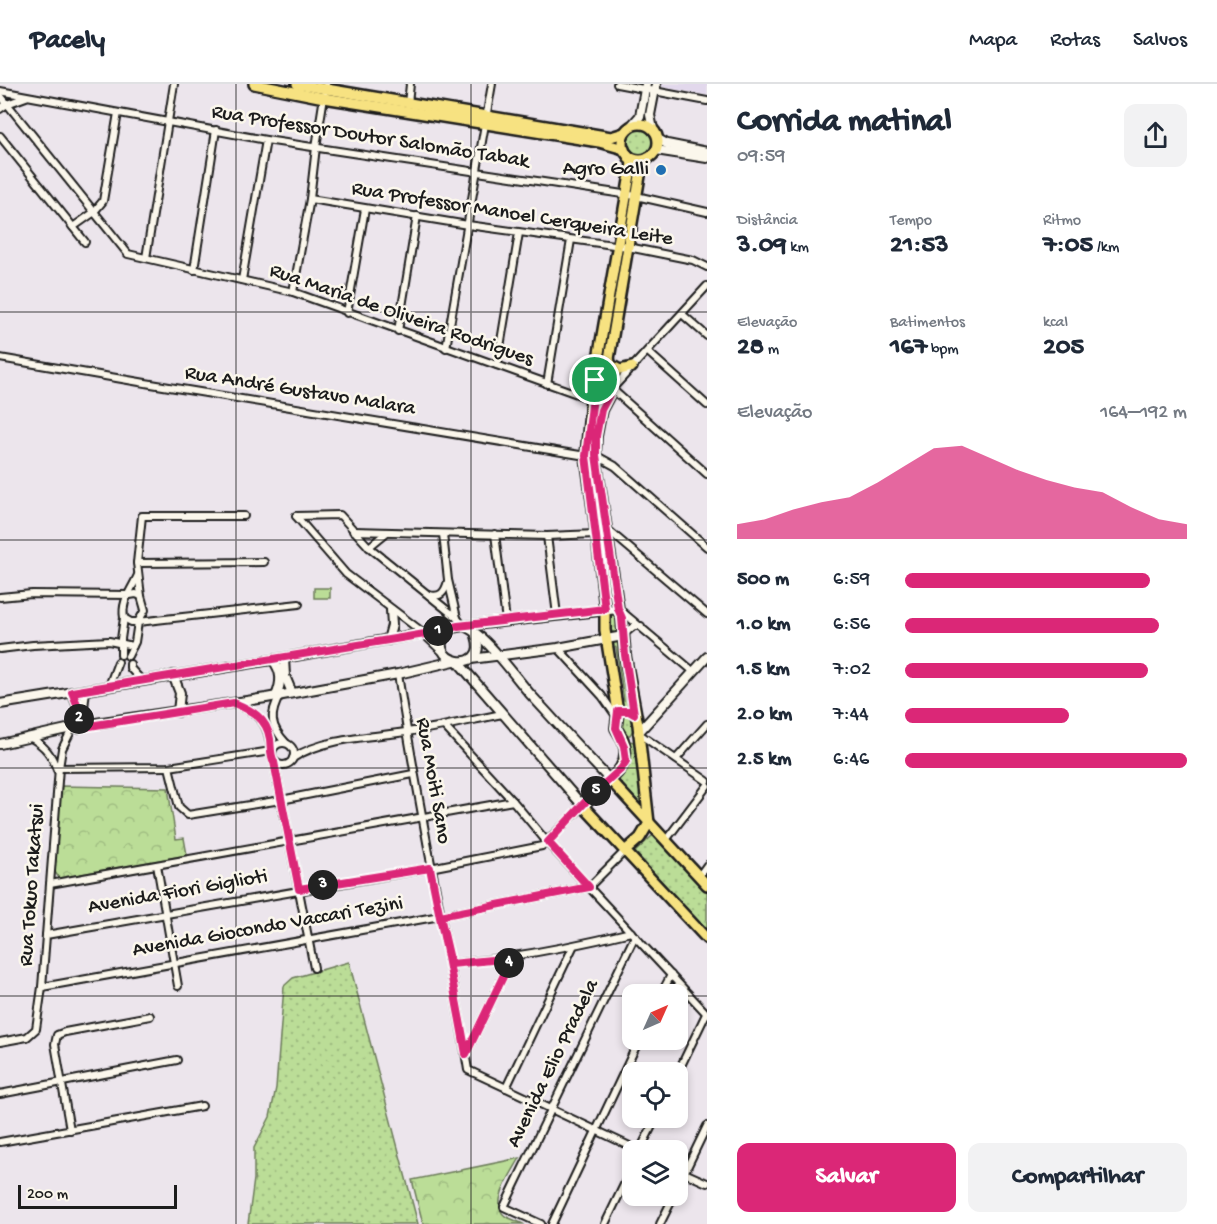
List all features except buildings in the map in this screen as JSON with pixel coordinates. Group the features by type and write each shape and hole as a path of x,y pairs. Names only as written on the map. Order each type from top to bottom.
{"main road":[{"path":"254,84 325,90"},
{"path":"297,84 599,142 637,159 648,158"},
{"path":"485,120 611,137 624,133"},
{"path":"632,195 632,164 625,152 622,138 632,125 643,124 653,129 658,139 656,150 642,164 632,195 591,399 591,455 596,534 605,609 606,639 617,714 616,728 622,737 634,736 638,733"},
{"path":"623,247 609,359 608,376 612,389 601,410 591,455 606,528 618,609 622,618 622,636 638,733 649,823 640,838 626,851"},
{"path":"609,359 611,364 620,370 632,367"},
{"path":"595,380 608,376"},
{"path":"591,399 606,400"},
{"path":"617,714 629,711 634,714"},
{"name":"Avenida Fiori Giglioti","path":"583,806 621,769 626,761 622,737"},
{"path":"609,780 707,885"},
{"path":"583,806 707,939"}],"street":[{"path":"146,258 174,84"},
{"path":"408,107 410,84"},
{"path":"447,348 492,84"},
{"path":"617,84 656,87 707,100"},
{"path":"632,125 640,116 645,86"},
{"path":"653,129 650,115 656,87"},
{"path":"293,292 310,199 325,90"},
{"path":"0,94 93,213"},
{"name":"Rua Professor Doutor Salomão Tabak","path":"0,94 28,96 266,140 632,195 707,212"},
{"path":"0,109 28,96"},
{"path":"14,113 17,100"},
{"path":"73,227 93,213 103,201 118,113"},
{"path":"194,270 216,130"},
{"path":"0,136 85,242"},
{"path":"658,139 667,144 707,152"},
{"path":"242,280 266,140"},
{"path":"656,150 707,158"},
{"name":"Rua Professor Manoel Cerqueira Leite","path":"310,199 519,233 623,247 693,260 707,267"},
{"path":"347,313 365,209"},
{"name":"Rua Maria de Oliveira Rodrigues","path":"93,213 129,254 293,292 591,399"},
{"path":"398,331 417,216"},
{"path":"497,365 519,233"},
{"path":"547,384 571,240"},
{"path":"707,286 612,389 707,474"},
{"path":"682,314 707,336"},
{"path":"648,352 707,405"},
{"name":"Rua André Gustavo Malara","path":"0,358 591,455"},
{"path":"608,376 632,367"},
{"path":"606,400 626,401"},
{"path":"591,455 615,466 707,547"},
{"path":"583,806 456,662 425,634 346,574 296,516 340,515 369,547 457,618 498,656 609,780"},
{"path":"109,686 133,646 138,622 144,614 137,563 142,516 244,516"},
{"path":"606,528 707,614"},
{"path":"353,531 547,536 596,534"},
{"path":"369,547 386,532"},
{"path":"442,534 448,580 457,618"},
{"path":"495,534 506,621"},
{"path":"547,536 557,615"},
{"path":"137,563 264,561"},
{"path":"138,575 124,602 121,644 124,662 141,681"},
{"path":"428,595 440,596 448,580"},
{"path":"0,597 32,594 136,594 141,596"},
{"path":"113,594 124,602"},
{"path":"124,618 131,622 158,621 299,604"},
{"path":"0,704 273,660 464,626 605,609 618,609 694,672"},
{"path":"388,640 392,625 391,610"},
{"path":"144,614 158,621"},
{"path":"0,744 89,724 278,696 471,659 558,648 622,636 634,626 640,626"},
{"path":"443,651 444,635 450,629"},
{"path":"471,659 477,652 479,643 476,635"},
{"path":"0,649 99,641 133,646"},
{"path":"558,648 617,714"},
{"path":"513,674 513,662 518,653"},
{"path":"707,657 638,733 707,780"},
{"path":"284,658 285,676 292,693"},
{"path":"273,660 279,668 281,677 272,721 277,733 294,751 291,761 284,769 279,790"},
{"path":"183,673 183,711"},
{"name":"Rua Moiti Sano","path":"399,674 413,774 451,964 468,1070 506,1088"},
{"path":"173,675 180,693 183,711"},
{"path":"85,690 83,708 89,724"},
{"path":"72,692 79,709 75,728"},
{"path":"234,703 250,710 263,720 270,735 271,752 291,841 314,968"},
{"path":"634,714 649,716 658,711"},
{"path":"274,762 281,766 312,748 503,714"},
{"path":"676,759 707,724"},
{"path":"444,726 707,1014 683,1062"},
{"name":"Rua Tokuo Takatsui","path":"0,1042 27,1037 34,1032 42,987 59,768 62,749 75,728"},
{"name":"Rua Tokuo Takatsui","path":"31,738 45,747 50,754 58,777"},
{"path":"271,752 275,745 288,744 312,748"},
{"path":"59,768 169,767 271,752"},
{"path":"169,767 179,807 188,815 281,800 413,774"},
{"path":"666,840 707,786"},
{"path":"50,884 513,801"},
{"name":"Avenida Fiori Giglioti","path":"46,935 299,889 430,868 542,846 583,806"},
{"path":"589,887 626,851"},
{"path":"158,865 178,986"},
{"path":"699,876 707,865"},
{"name":"Avenida Giocondo Vaccari Tezini","path":"42,987 589,887"},
{"path":"451,964 512,958 633,934"},
{"name":"Avenida Elio Pradela","path":"541,1224 504,1207 633,934"},
{"path":"573,947 506,1088 622,1143"},
{"path":"466,1054 512,958"},
{"path":"666,984 671,975"},
{"path":"70,1131 55,1044 57,1035 150,1016"},
{"path":"552,1224 634,1050"},
{"path":"0,1094 62,1084 177,1060"},
{"path":"0,1142 202,1106"},
{"path":"688,1159 707,1126"},
{"path":"688,1174 707,1183"},
{"path":"605,1224 622,1189"},
{"path":"660,1224 669,1206"}],"shaded area":[{"path":"661,84 707,84 707,95 663,87"}],"green space":[{"path":"640,127 650,131 654,141 650,151 640,155 630,151 626,141 630,131"},
{"path":"590,462 592,462 615,607 608,607"},
{"path":"314,588 330,588 330,598 314,598"},
{"path":"613,613 618,617 619,630 615,633 609,630 608,618"},
{"path":"620,641 629,707 620,709 620,698 624,700 616,648 611,644"},
{"path":"627,714 633,718 635,727 630,735 625,735 620,731 621,718"},
{"path":"629,741 634,742 644,811 619,785 619,777 629,762"},
{"path":"60,786 168,788 176,839 184,838 187,855 59,878 53,869"},
{"path":"652,836 656,836 707,892 707,932 635,852"},
{"path":"349,962 418,1224 248,1224 254,1179 254,1148 270,1117 276,1088 284,986 293,978"},
{"path":"520,1158 504,1187 500,1204 505,1216 523,1224 423,1224 412,1180"}],"place":[{"name":"Agro Galli","path":"661,170"}],"route":[{"path":"595,380 586,456 605,609 458,626 425,634 72,692 79,709 77,728 89,724 234,703 250,710 263,720 270,735 271,755 291,841 299,889 430,868 440,916 451,964 466,1054 512,958 451,964 440,916 589,887 548,842 589,798 621,769 626,761 622,737 615,723 618,711 629,711 634,714 622,636 622,618 618,609 596,455 596,436 601,410 612,389 608,376 595,380"}]}
